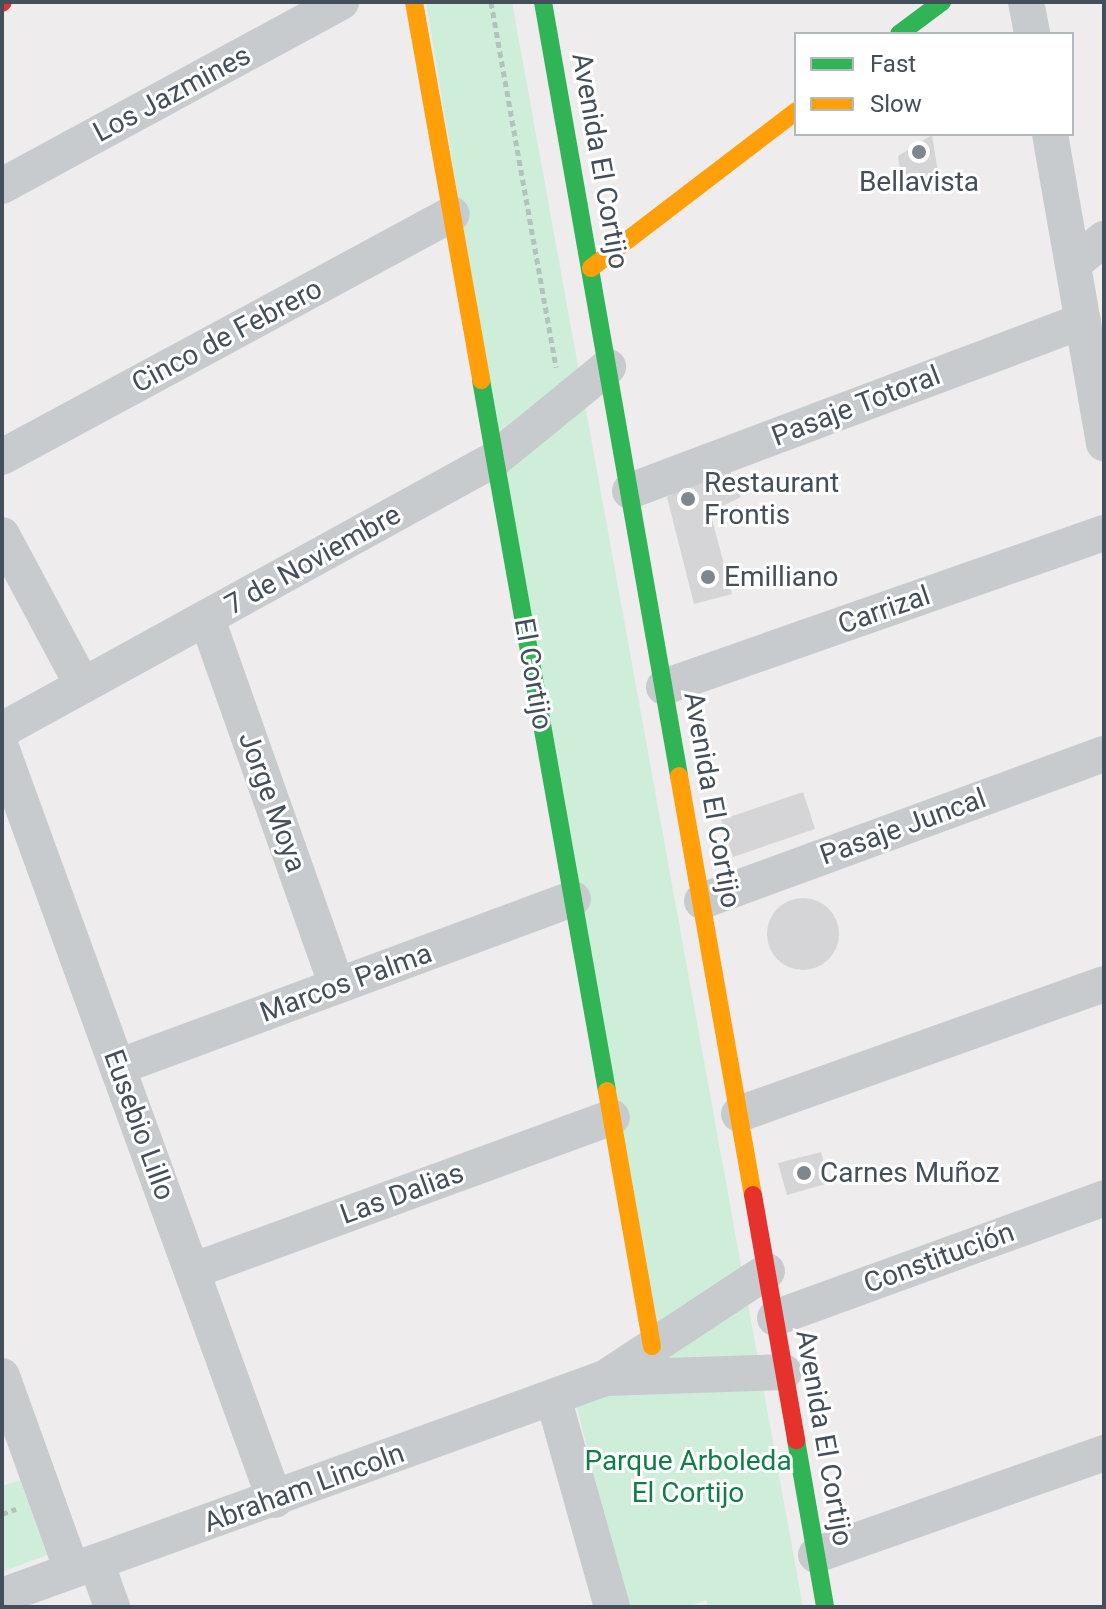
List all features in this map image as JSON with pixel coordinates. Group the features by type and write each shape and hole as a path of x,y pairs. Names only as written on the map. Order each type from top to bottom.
{"street":[{"name":"Los Jazmines","path":"2,186 341,2"},
{"name":"El Cortijo","path":"414,2 652,1346"},
{"path":"902,32 942,2"},
{"path":"1026,2 1032,32"},
{"name":"Avenida El Cortijo","path":"553,8 591,268 825,1607"},
{"path":"591,268 794,113"},
{"path":"1050,136 1104,443"},
{"name":"Cinco de Febrero","path":"2,457 452,214"},
{"path":"1073,264 1104,239"},
{"name":"Pasaje Totoral","path":"630,491 1083,321"},
{"name":"7 de Noviembre","path":"2,730 495,459 563,408 608,367"},
{"name":"Carrizal","path":"664,687 1104,533"},
{"path":"2,535 83,686"},
{"name":"Jorge Moya","path":"207,619 337,986"},
{"name":"Eusebio Lillo","path":"2,750 275,1500"},
{"name":"Pasaje Juncal","path":"702,901 1104,754"},
{"name":"Marcos Palma","path":"118,1067 573,899"},
{"path":"739,1114 1104,984"},
{"name":"Las Dalias","path":"192,1271 612,1117"},
{"name":"Constitución","path":"775,1318 1104,1198"},
{"name":"Abraham Lincoln","path":"2,1596 275,1500 605,1378 767,1271"},
{"name":"Abraham Lincoln","path":"605,1378 784,1372"},
{"path":"2,1376 84,1566 112,1607"},
{"path":"553,1397 612,1607"},
{"path":"816,1555 1104,1453"}],"path":[{"path":"491,2 563,408"},
{"path":"2,1514 20,1507"}],"green space":[{"name":"Parque Arboleda El Cortijo","path":"426,2 512,2 803,1607 708,1607 706,1600 688,1607 627,1607 576,1404 655,1383"},
{"path":"20,1480 47,1555 2,1572 2,1486"}],"building":[{"path":"932,136 940,185 903,191 898,156"},
{"path":"727,463 741,497 710,512 732,594 694,604 667,497"},
{"path":"803,792 815,829 733,857 721,820"},
{"path":"803,898 823,904 833,914 839,934 833,954 823,964 803,970 783,964 773,954 767,934 773,914 783,904"},
{"name":"Carnes Muñoz","path":"821,1152 829,1183 787,1195 778,1163"}],"traffic: fast":[{"path":"543,2 679,776"},
{"path":"902,32 942,2"},
{"path":"481,380 607,1091"},
{"path":"796,1440 825,1607"}],"traffic: slow":[{"path":"414,2 481,380"},
{"path":"591,268 794,113"},
{"path":"679,776 753,1195"},
{"path":"607,1091 652,1346"}],"traffic: jam":[{"path":"753,1195 796,1440"}],"place":[{"name":"Bellavista","path":"919,152"},
{"name":"Restaurant Frontis","path":"688,499"},
{"name":"Emilliano","path":"708,577"},
{"name":"Carnes Muñoz","path":"804,1173"}]}
